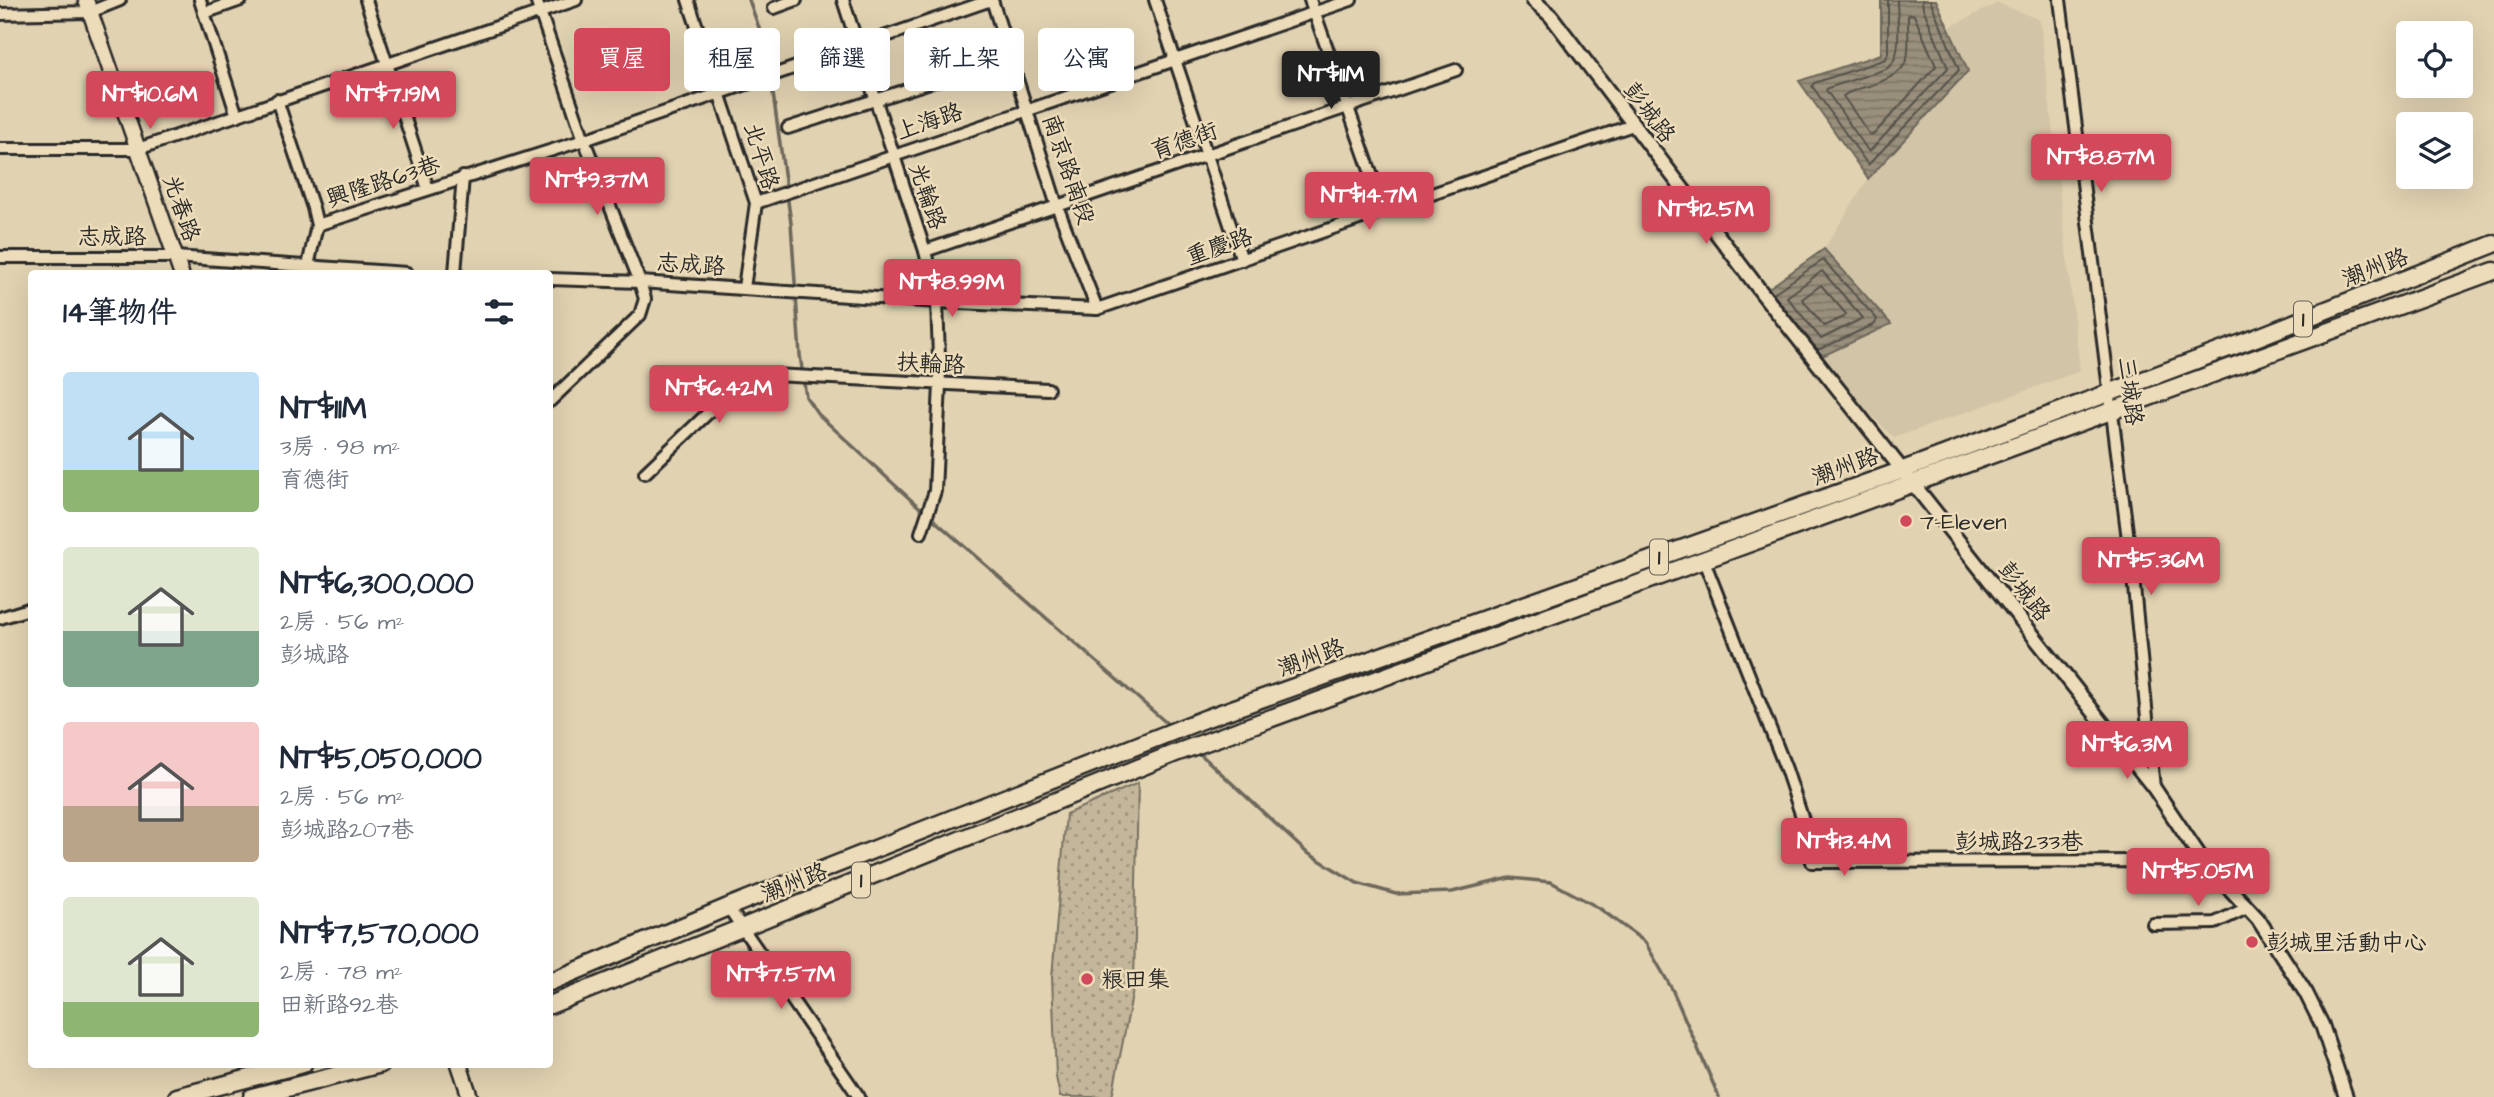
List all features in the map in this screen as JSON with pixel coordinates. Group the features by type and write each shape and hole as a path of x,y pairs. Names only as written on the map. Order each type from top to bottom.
{"main road":[{"name":"光春路","path":"88,6 180,270"},
{"name":"潮州路","path":"553,981 728,907 1207,718 1903,470 2494,244"},
{"name":"潮州路","path":"553,1003 1173,754 2494,271"},
{"path":"177,1097 288,1068"},
{"path":"252,1097 365,1068"},
{"path":"460,1068 470,1097"}],"street":[{"path":"0,14 88,6 120,0"},
{"path":"200,0 237,116"},
{"path":"204,13 241,0"},
{"path":"366,0 428,189"},
{"path":"537,0 584,140 645,299 640,315 553,398"},
{"path":"0,149 138,149 576,0"},
{"name":"北平路","path":"688,0 756,203 744,288"},
{"path":"774,8 796,0"},
{"name":"光輪路","path":"843,0 853,28"},
{"name":"興隆路63巷","path":"890,35 992,0"},
{"name":"南京路南段","path":"992,0 1058,206 1097,309"},
{"path":"1155,0 1242,260"},
{"path":"1310,0 1384,210"},
{"name":"上海路","path":"756,203 1351,0"},
{"name":"彭城路","path":"1533,0 1551,16 1762,293 2154,788 2208,866 2258,919 2306,993 2322,1025 2346,1097"},
{"name":"三城路","path":"2060,0 2111,392 2154,788"},
{"name":"興隆路63巷","path":"317,225 584,140 794,69"},
{"name":"育德街","path":"925,251 1456,70"},
{"path":"788,128 904,90"},
{"name":"光輪路","path":"872,91 925,251 937,302 940,384 934,496 921,533"},
{"path":"277,100 317,225 308,266"},
{"name":"重慶路","path":"1097,309 1633,125"},
{"path":"455,270 463,177"},
{"name":"志成路","path":"0,257 175,257 365,270"},
{"name":"志成路","path":"553,279 788,290 937,302"},
{"path":"937,302 1097,309"},
{"name":"扶輪路","path":"645,473 747,376 753,374 1048,389"},
{"name":"彭城路233巷","path":"1704,561 1786,769 1810,841 1812,862 2154,862 2197,870 2208,866"},
{"path":"0,618 28,609"},
{"path":"728,907 859,1097"},
{"path":"2153,924 2215,923 2247,908"}],"shaded area":[{"path":"1998,3 2040,20 2080,371 1894,438 1816,359 1891,324 1824,249 1868,179 1968,71 1948,28"},
{"path":"1138,783 1134,985 1112,1097 1060,1097 1056,1077 1052,977 1066,814"}],"water":[{"path":"1881,0 1936,0 1968,71 1868,179 1799,81 1881,54"},
{"path":"1824,249 1891,324 1816,359 1762,293"}],"waterway":[{"path":"749,0 767,50 791,223 800,355 806,397 818,414 910,499 1170,726"},
{"path":"1196,750 1306,852 1357,883 1396,894 1452,892 1510,878 1551,882 1599,908 1645,942 1672,989 1719,1097"}],"place":[{"name":"7-Eleven","path":"1906,521"},
{"name":"彭城里活動中心","path":"2252,942"},
{"name":"粮田集","path":"1087,979"}]}
